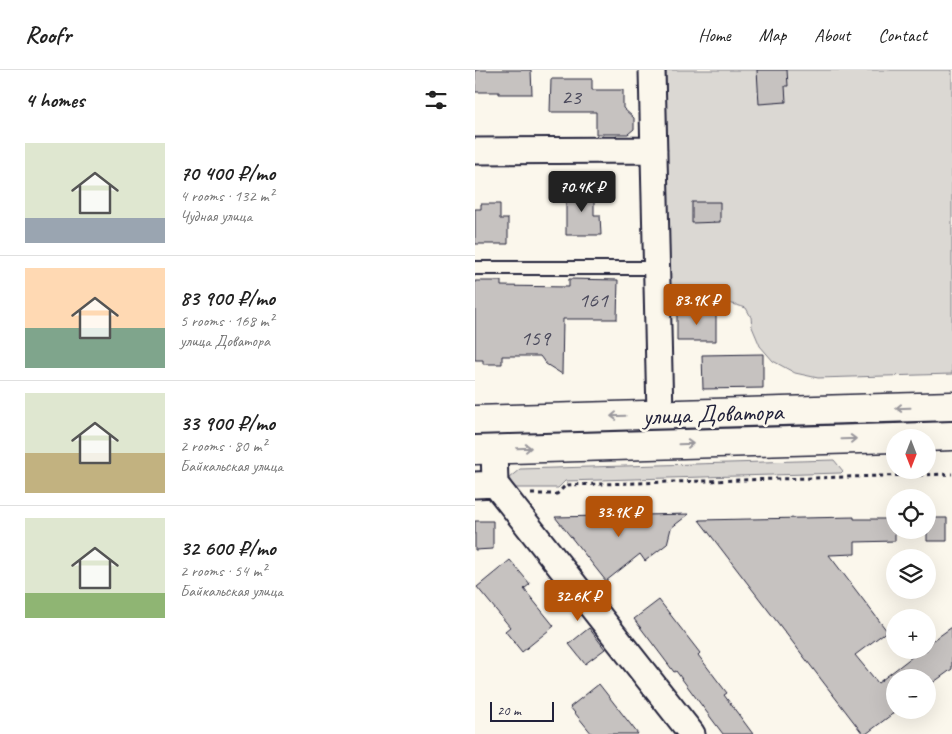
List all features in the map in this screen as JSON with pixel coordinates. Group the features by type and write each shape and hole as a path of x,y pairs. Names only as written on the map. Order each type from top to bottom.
{"main road":[{"name":"улица Доватора","path":"475,420 952,406"},
{"name":"улица Доватора","path":"936,437 952,436"},
{"name":"улица Доватора","path":"485,450 886,438"}],"street":[{"path":"652,70 660,414"},
{"path":"475,151 654,150"},
{"name":"улица Доватора","path":"485,450 491,488"},
{"path":"491,488 692,734"}],"lane":[{"path":"475,268 657,268"}],"path":[{"path":"491,488 557,494 566,485 952,474"}],"shaded area":[{"path":"666,70 952,70 952,374 818,378 795,373 773,361 760,346 752,327 751,317 746,308 719,302 684,305 669,304"},
{"path":"834,460 843,471 841,473 565,481 558,488 514,488 509,478 520,469"}],"building":[{"path":"475,70 531,70 532,94 475,92"},
{"path":"757,70 787,70 786,102 759,104"},
{"path":"551,79 592,79 592,90 623,90 623,108 634,118 634,129 628,134 596,134 596,112 550,112"},
{"path":"566,188 594,188 594,215 600,215 601,235 566,235"},
{"path":"692,202 720,202 720,222 692,223"},
{"path":"481,204 500,204 500,219 508,219 508,244 475,244 475,209 481,209"},
{"path":"569,279 618,280 617,319 563,319 562,374 546,364 540,356 502,356 502,364 483,364 483,360 475,360 475,281 501,281 501,286 569,287"},
{"path":"677,311 716,311 716,341 677,341"},
{"path":"763,354 763,388 703,389 702,355"},
{"path":"689,514 671,528 667,544 645,561 640,554 606,581 555,517"},
{"path":"854,517 854,519 886,519 886,539 895,539 895,541 855,542 855,554 829,555 886,630 886,632 855,655 878,683 886,677 886,719 866,734 863,734 699,520"},
{"path":"936,518 947,518 947,541 927,541 927,539 936,539"},
{"path":"475,521 493,521 493,549 475,550"},
{"path":"510,560 530,584 524,589 554,626 522,652 505,631 510,627 477,587"},
{"path":"659,600 700,653 698,655 727,693 724,695 753,734 723,734 634,619"},
{"path":"952,627 952,669 936,681 936,669 896,669 909,659 936,659 936,639"},
{"path":"589,628 605,649 585,664 569,644"},
{"path":"599,684 638,734 592,734 570,707"}]}
